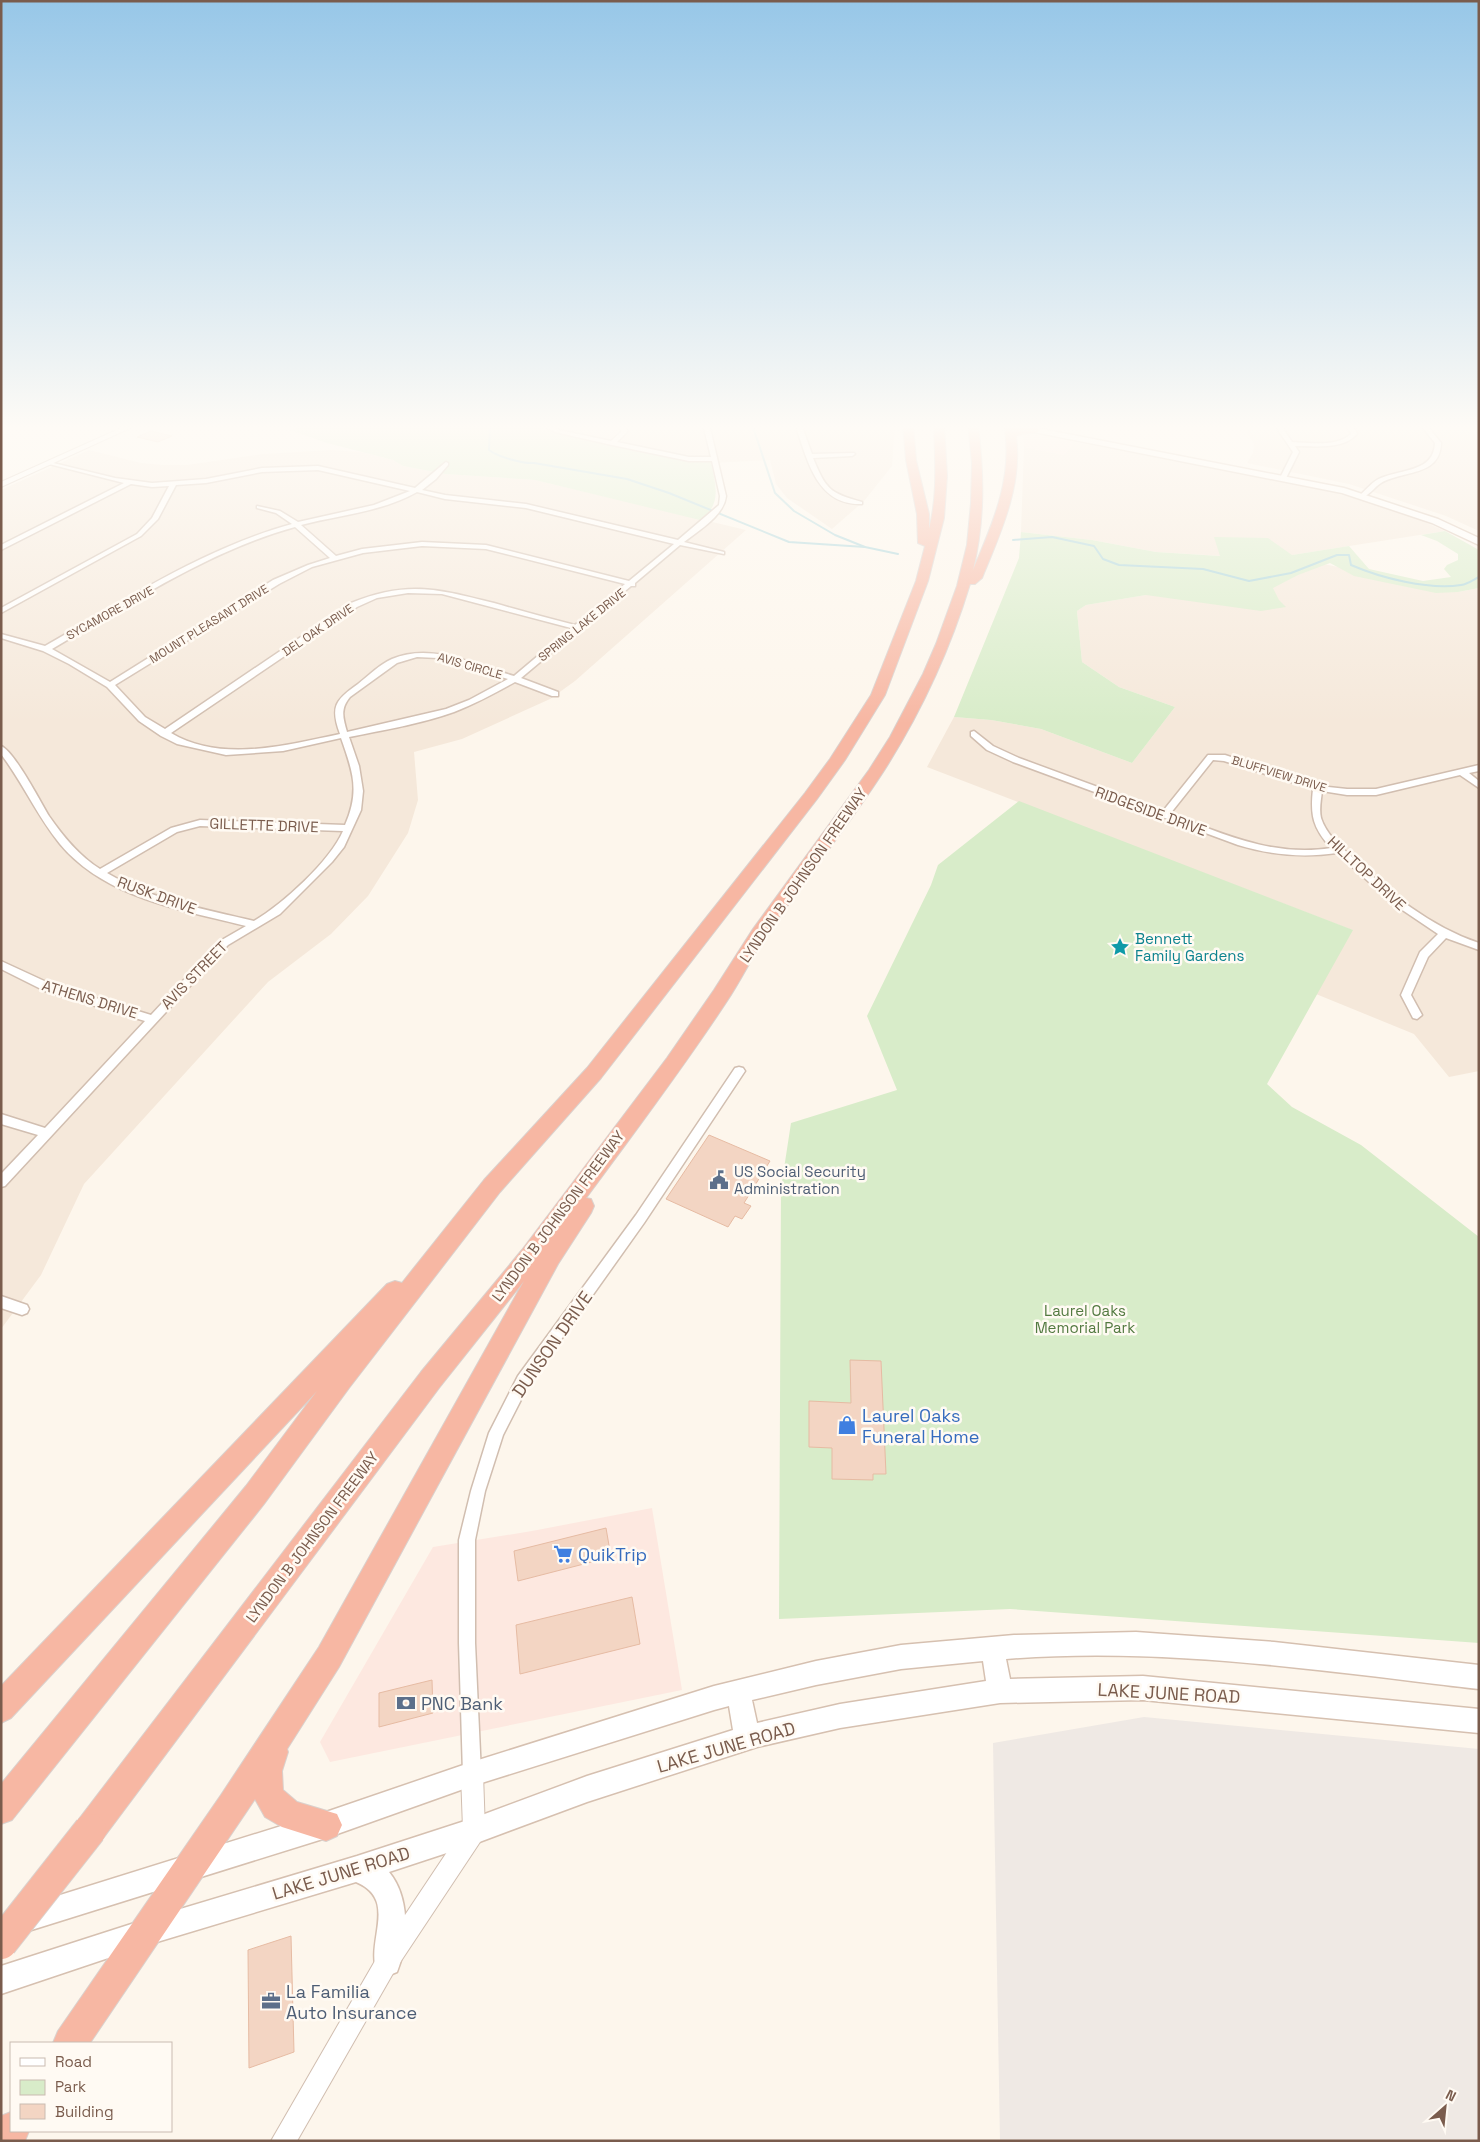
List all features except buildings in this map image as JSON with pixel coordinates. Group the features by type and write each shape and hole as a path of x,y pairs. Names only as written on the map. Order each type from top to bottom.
{"highway":[{"path":"907,618 922,557 924,524"},
{"path":"1,1708 332,1359 594,1073 811,796 837,760 878,695 927,565 937,524"},
{"name":"LYNDON B JOHNSON FREEWAY","path":"1,1943 90,1830 430,1380 530,1257 674,1063 721,995 759,933 850,808 896,737 930,674 943,644 963,586 973,545 975,524"},
{"path":"963,586 976,578 996,524"},
{"path":"71,2042 191,1867 329,1657 550,1257 674,1063"},
{"path":"1,1808 255,1495 340,1380 492,1186"},
{"path":"278,1735 266,1775 270,1799 286,1815 326,1826"}],"main road":[{"path":"1443,524 1477,537"},
{"path":"1,1926 326,1826 472,1774 738,1692 816,1673 901,1657 992,1649 1136,1644 1274,1654 1479,1677"},
{"path":"992,1649 1000,1691"},
{"name":"LAKE JUNE ROAD","path":"1,1980 146,1932 357,1869 474,1831 587,1789 747,1738 840,1716 1000,1691 1143,1688 1479,1721"},
{"path":"738,1692 747,1738"},
{"path":"357,1869 381,1881 390,1901 391,1922 387,1962"}],"street":[{"path":"1,548 48,524"},
{"path":"1,611 139,535 150,524"},
{"path":"296,524 334,558"},
{"name":"SYCAMORE DRIVE","path":"46,649 206,559 240,544 296,524"},
{"path":"601,524 722,553"},
{"name":"SPRING LAKE DRIVE","path":"1,636 46,649 72,662 110,685 142,719 180,742 226,752 283,748 344,736 449,711 491,693 515,679 703,524"},
{"name":"MOUNT PLEASANT DRIVE","path":"110,685 276,582 310,566 334,558 393,546 447,544 486,547 632,584"},
{"name":"DEL OAK DRIVE","path":"164,734 354,605 392,592 426,590 442,592 578,628"},
{"name":"AVIS CIRCLE","path":"344,736 338,717 340,704 347,695 394,661 417,655 439,656 515,679 555,694"},
{"name":"RIDGESIDE DRIVE","path":"974,734 990,748 1016,760 1261,849 1311,854 1339,850"},
{"name":"AVIS STREET","path":"1,1182 224,943 277,912 289,902 341,845 349,828 359,791 355,766 344,736"},
{"name":"RUSK DRIVE","path":"1,748 56,831 75,854 100,873 126,887 172,904 254,924"},
{"name":"BLUFFVIEW DRIVE","path":"1164,815 1211,757 1225,758 1318,788 1347,792 1376,792 1479,768"},
{"path":"1462,772 1479,784"},
{"name":"HILLTOP DRIVE","path":"1318,788 1317,821 1326,836 1339,850 1385,894 1404,909 1445,933 1479,947"},
{"name":"GILLETTE DRIVE","path":"100,873 174,830 200,824 349,828"},
{"path":"1417,1015 1406,995 1424,955 1445,933"},
{"name":"ATHENS DRIVE","path":"1,966 49,988 152,1018"},
{"name":"DUNSON DRIVE","path":"472,1774 466,1643 467,1540 478,1490 496,1433 523,1381 636,1225 739,1071"},
{"path":"1,1119 46,1133"},
{"path":"1,1302 22,1310"},
{"path":"283,2141 387,1962 474,1831 472,1774"}],"shaded area":[{"path":"1,524 721,524 746,530 575,681 550,699 462,739 414,752 418,800 408,833 368,896 331,934 268,982 84,1184 41,1275 1,1329"},
{"path":"825,524 838,524 832,529"},
{"path":"1021,524 1429,524 1445,531 1292,555 1239,557 1156,552 1092,540 1021,532"},
{"path":"1464,524 1479,524 1479,531"},
{"path":"1314,562 1458,592 1479,588 1479,1071 1449,1077 1414,1034 1316,994 1352,930 927,767 954,717 991,720 1041,729 1132,763 1175,707 1119,687 1082,662 1077,611 1086,605 1146,595 1260,584"},
{"path":"652,1508 682,1690 330,1762 320,1742 433,1547 532,1531"},
{"path":"1144,1717 1479,1749 1479,2141 1000,2141 993,1743"}],"green space":[{"path":"1445,531 1479,550 1479,588 1458,592 1436,593 1354,576 1330,563 1298,575 1273,588 1279,600 1286,607 1261,611 1146,595 1086,605 1077,611 1082,662 1119,687 1175,707 1132,763 1041,729 991,720 954,717 1019,558 1021,532 1092,540 1156,552 1220,556 1214,537 1268,538 1292,555 1349,546 1369,569 1423,581 1451,577 1444,569 1447,565 1458,560 1458,554 1437,541 1421,535"},
{"name":"Laurel Oaks Memorial Park","path":"1019,801 1353,930 1267,1084 1292,1107 1361,1145 1479,1237 1479,1643 1010,1609 779,1619 781,1188 791,1123 897,1090 867,1016 931,885 938,865"}],"waterway":[{"path":"745,524 789,542 865,547"},
{"path":"816,524 835,535 865,547"},
{"path":"1013,540 1052,537 1094,546 1103,559 1119,565 1203,569 1249,581 1291,573 1337,555 1349,555 1351,565 1405,582 1448,586 1468,583 1479,577"},
{"path":"865,547 898,554"}],"place":[{"name":"Bennett Family Gardens","path":"1120,947"},
{"name":"US Social Security Administration","path":"719,1180"},
{"name":"Laurel Oaks Funeral Home","path":"847,1425"},
{"name":"QuikTrip","path":"563,1554"},
{"name":"PNC Bank","path":"406,1703"},
{"name":"La Familia Auto Insurance","path":"271,2001"}]}
